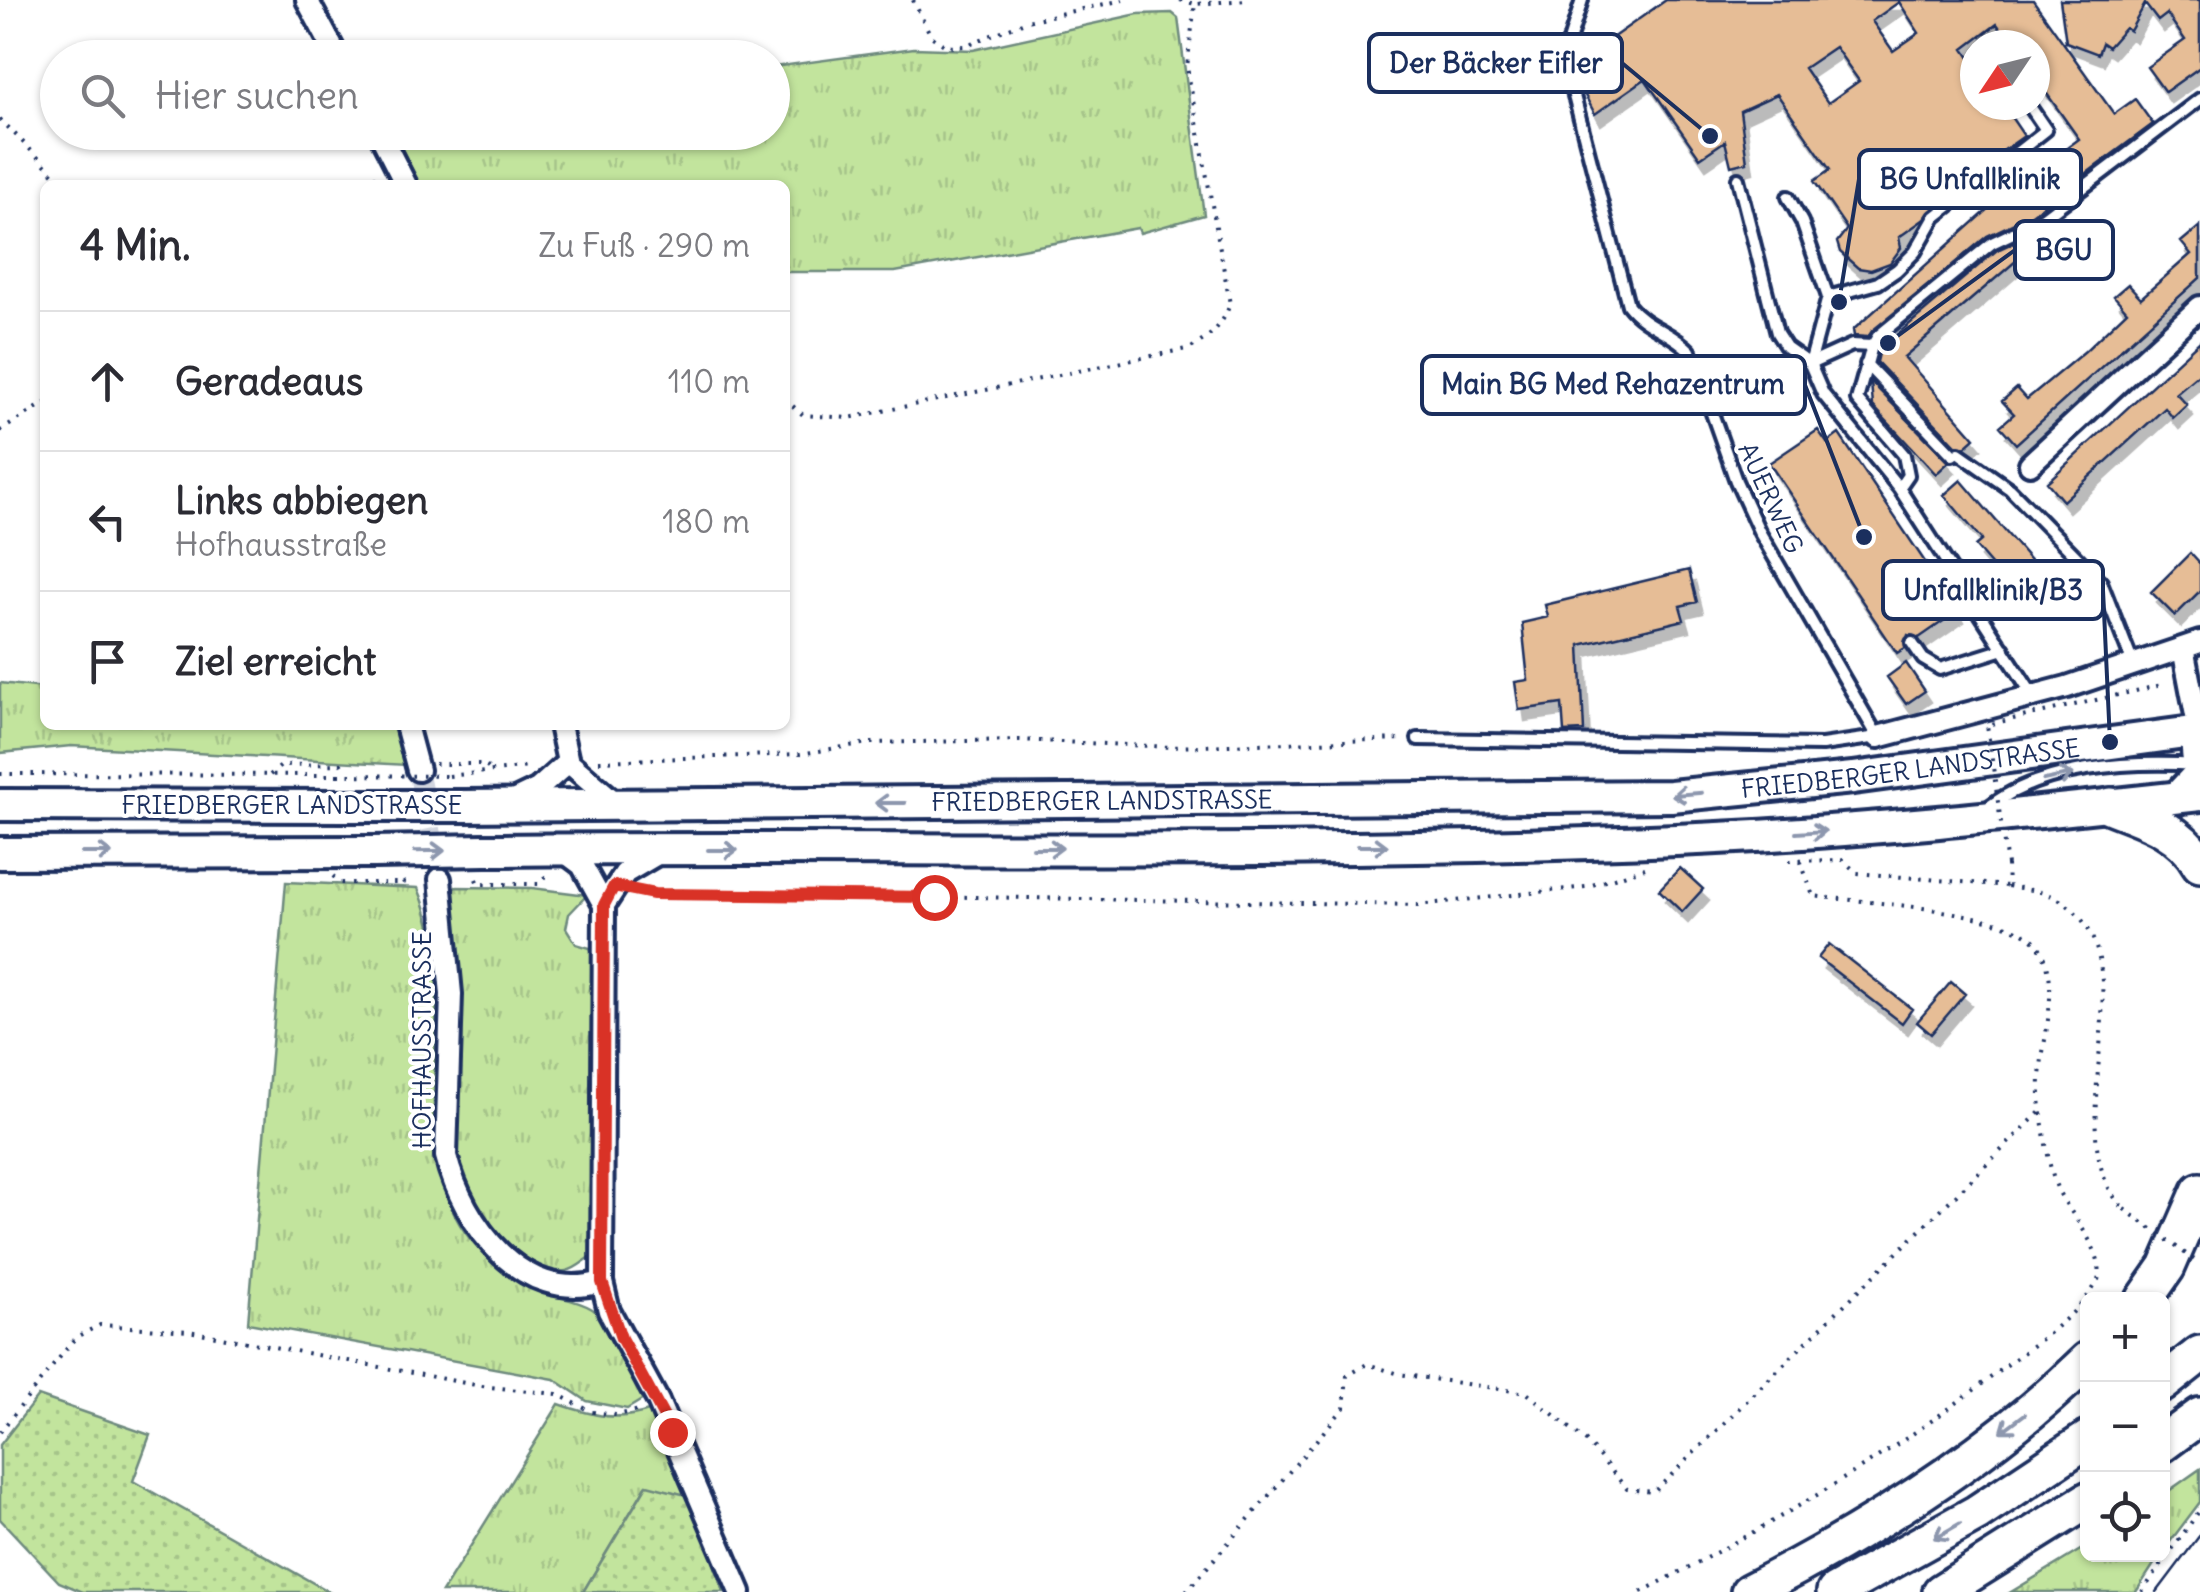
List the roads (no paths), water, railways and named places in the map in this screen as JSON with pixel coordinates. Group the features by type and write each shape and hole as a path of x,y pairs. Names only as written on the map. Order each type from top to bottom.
{"highway":[{"path":"2111,806 2164,828 2185,844 2200,864"},
{"path":"2150,1292 2167,1267 2200,1192"},
{"path":"2165,1382 2200,1354"},
{"path":"1750,1592 1845,1540 1908,1499 2018,1419 2080,1367"},
{"path":"2170,1438 2200,1416"},
{"path":"1835,1592 1977,1513 2080,1445"},
{"path":"1941,1592 2080,1505"}],"main road":[{"name":"FRIEDBERGER LANDSTRASSE","path":"0,805 464,806 1672,796 2200,748"},
{"name":"FRIEDBERGER LANDSTRASSE","path":"0,853 374,852 481,864 665,850 1532,844 1746,836 1973,820 2200,795"}],"street":[{"path":"307,0 328,40"},
{"path":"388,150 403,180"},
{"path":"2030,464 2200,307"},
{"path":"2169,798 2200,748 2192,645"},
{"name":"FRIEDBERGER LANDSTRASSE","path":"1878,737 2134,666 2192,645"},
{"path":"407,730 418,770"},
{"path":"561,730 568,762 618,804"},
{"path":"503,805 538,789 568,762"},
{"path":"665,850 640,860 610,895 602,1282 621,1338 658,1402 740,1592"},
{"path":"555,861 582,865 610,895"},
{"name":"HOFHAUSSTRASSE","path":"440,878 450,942 446,1156 453,1184 466,1213 494,1249 528,1274 580,1288 602,1282"}],"lane":[{"name":"AUERWEG","path":"1582,0 1564,57 1628,304 1638,319 1680,340 1690,350 1736,481 1760,532 1878,737"},
{"path":"1899,488 1908,475 1904,455 1857,400 1878,336 1992,243 2042,219 2200,100"},
{"path":"1828,298 1878,284 1898,270 1946,206 2046,130 2039,120"},
{"path":"1738,179 1777,333 1786,347 1810,364 1823,394 1899,488 2032,694"},
{"path":"1788,197 1802,222 1828,298 1810,364"},
{"path":"1810,364 1852,345 1872,346"},
{"path":"1866,364 1956,454 2010,489 2101,582 2134,666"},
{"path":"1912,642 1923,659 1940,670 2004,649"},
{"path":"1418,739 1822,745 1878,737"},
{"path":"1973,820 2009,791 2060,775 2163,763 2200,748"}],"tunnel":[{"path":"418,770 440,879"}],"tram line":[{"path":"2157,1592 2200,1535"}],"place":[{"name":"Der Bäcker Eifler","path":"1710,136"},
{"name":"BG Unfallklinik","path":"1839,302"},
{"name":"BGU","path":"1888,343"},
{"name":"Main BG Med Rehazentrum","path":"1864,537"},
{"name":"Unfallklinik/B3","path":"2110,742"}]}
